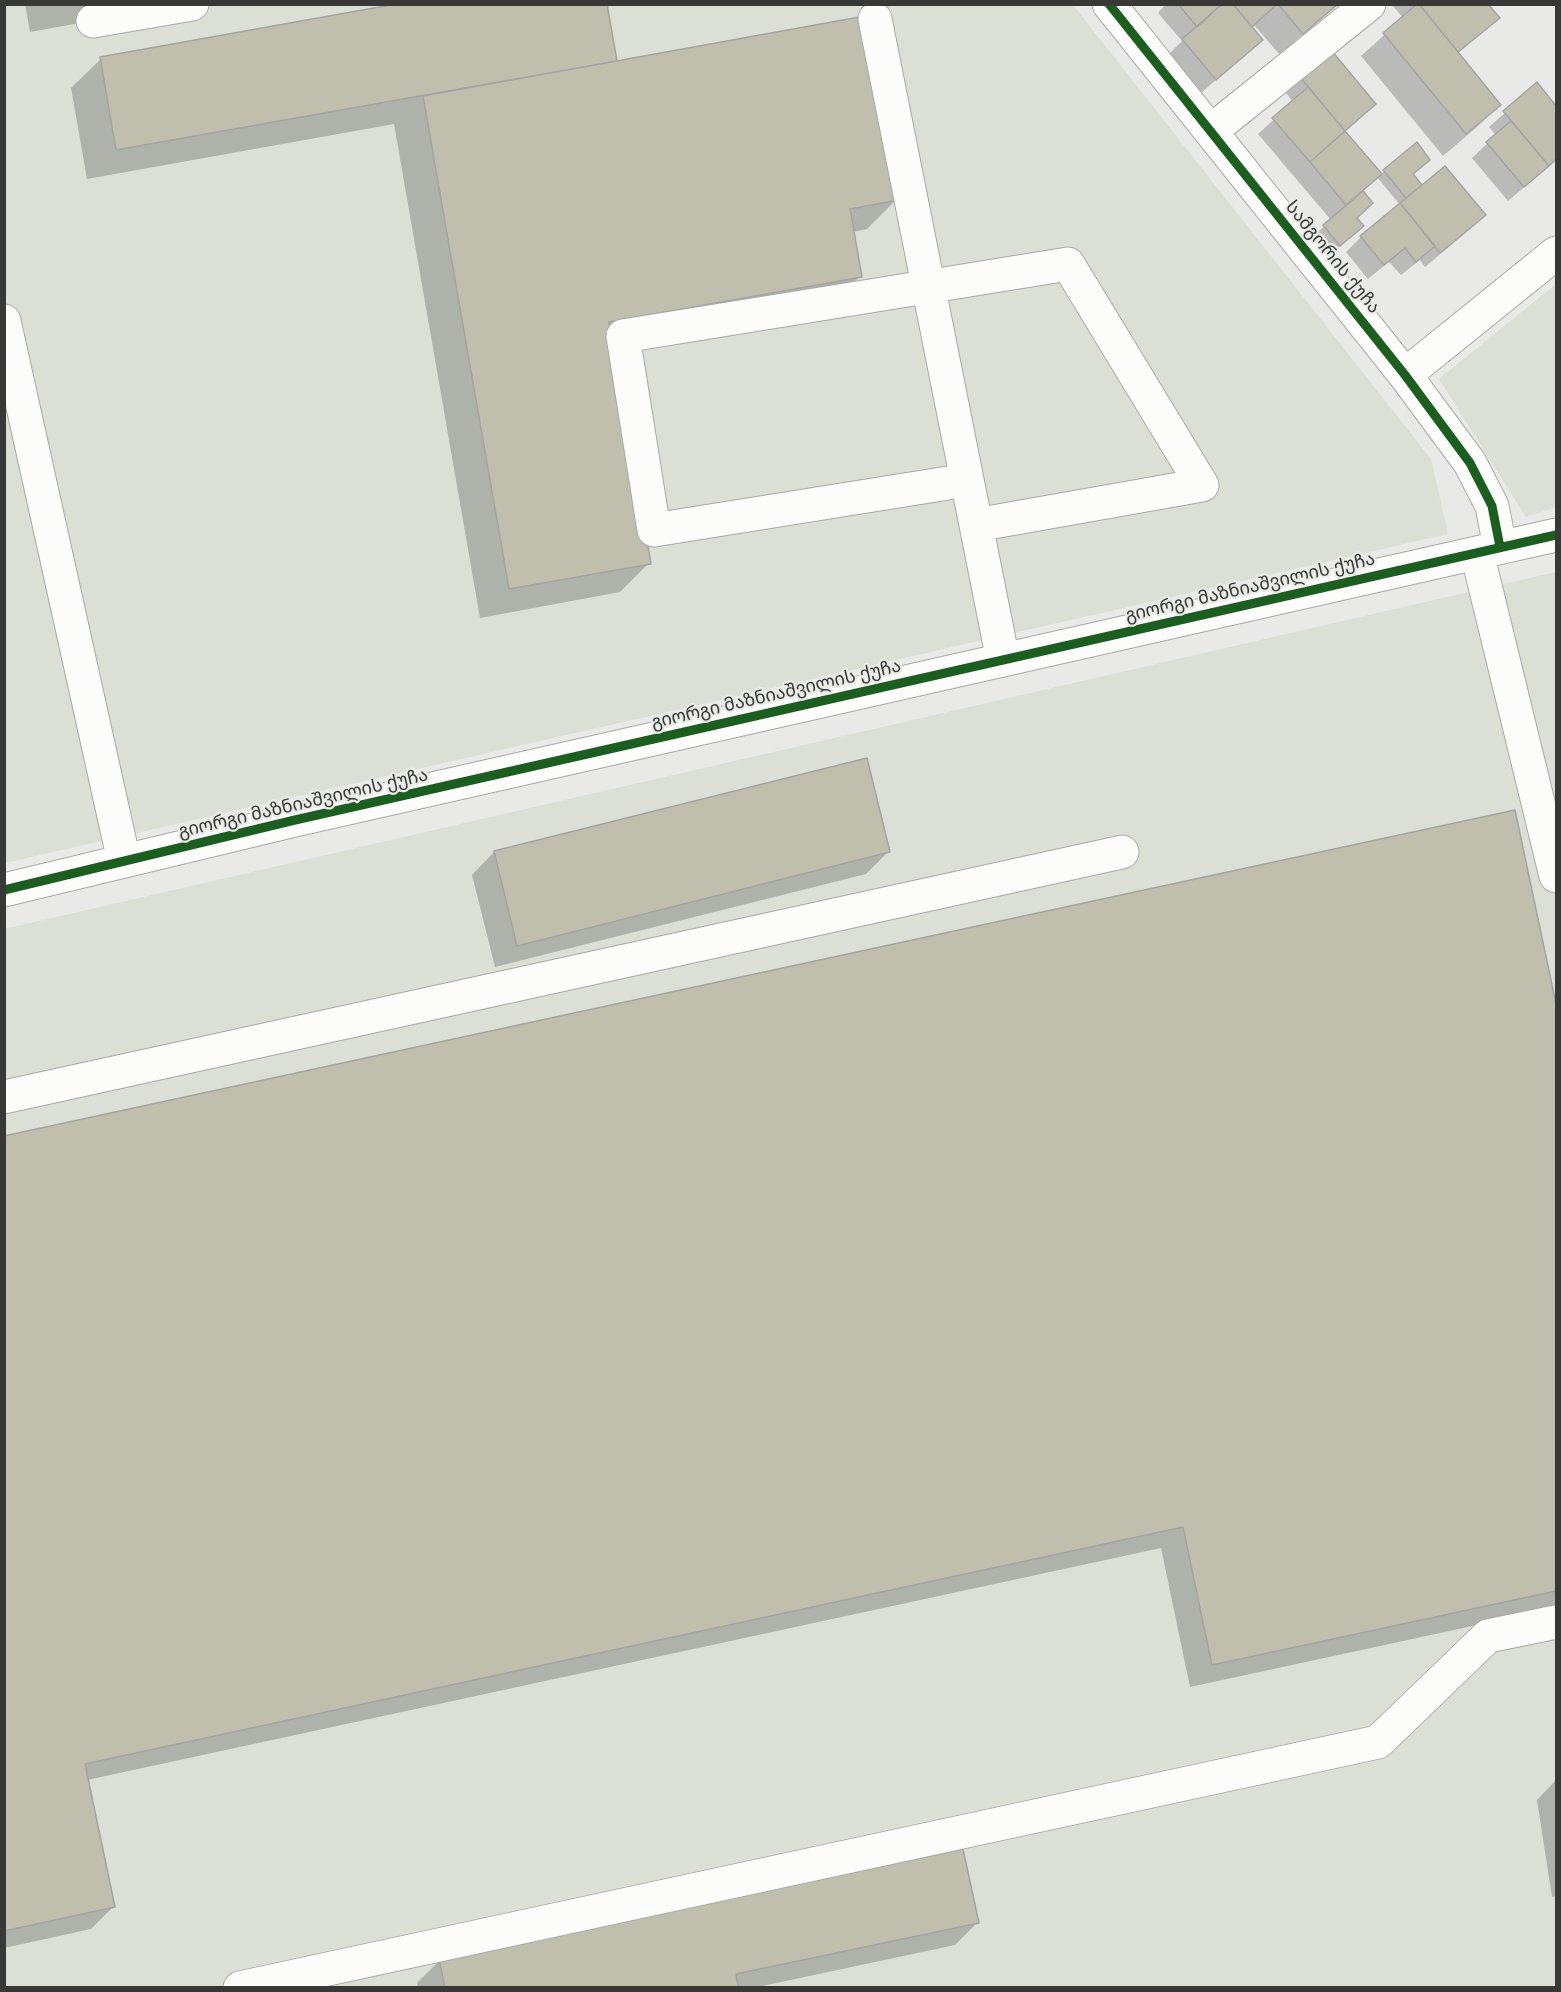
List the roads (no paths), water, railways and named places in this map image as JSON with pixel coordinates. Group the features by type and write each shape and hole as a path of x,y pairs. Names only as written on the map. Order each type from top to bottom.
{"street":[{"path":"93,21 192,4"},
{"name":"სამგორის ქუჩა","path":"1109,4 1405,375 1470,463 1492,506 1488,550 1557,876"},
{"path":"1211,131 1369,4"},
{"path":"875,19 1003,660"},
{"path":"1405,375 1557,253"},
{"path":"967,480 654,530 623,336 1068,264 1202,485 976,525"},
{"path":"4,321 124,861"},
{"name":"გიორგი მაზნიაშვილის ქუჩა","path":"4,890 307,818 1557,535"},
{"path":"4,1097 1122,852"},
{"path":"240,1988 1378,1742 1488,1636 1557,1622"}]}
